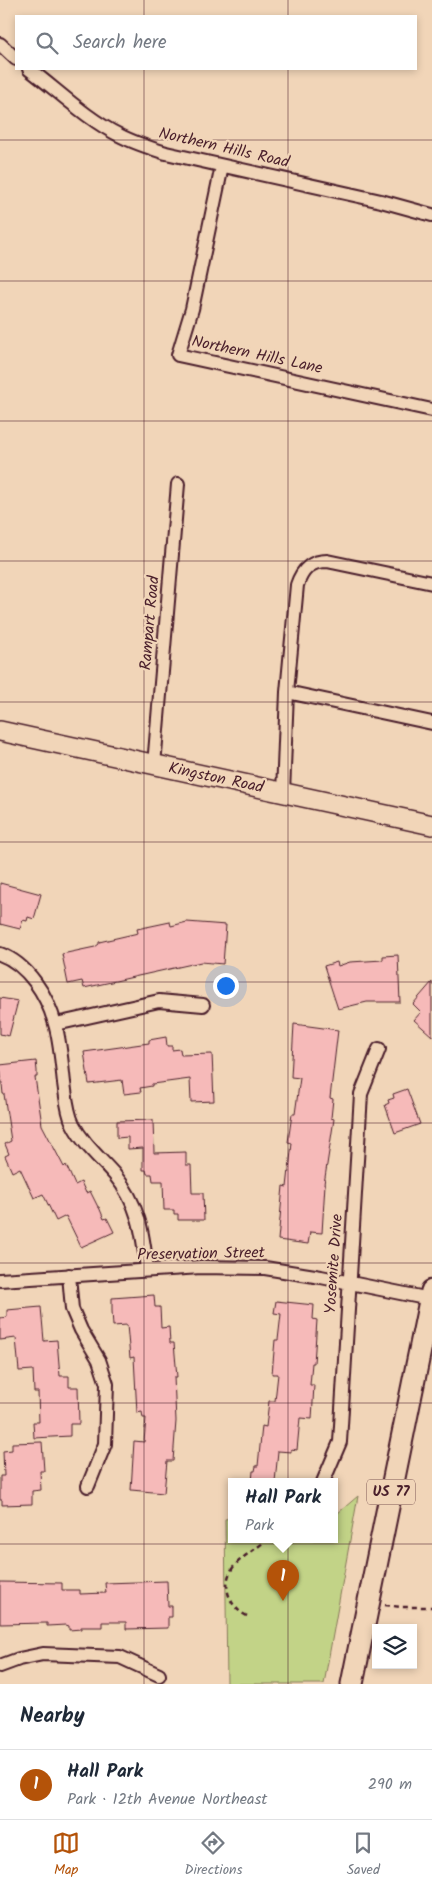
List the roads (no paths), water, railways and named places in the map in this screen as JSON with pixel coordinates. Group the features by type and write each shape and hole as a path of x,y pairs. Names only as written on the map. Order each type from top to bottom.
{"main road":[{"name":"US 77","path":"352,1684 431,1295"}],"street":[{"path":"0,44 15,58"},
{"name":"Northern Hills Road","path":"30,70 118,135 166,153 382,201 432,215"},
{"name":"Northern Hills Lane","path":"222,166 192,308 178,355 432,410"},
{"name":"Rampart Road","path":"154,765 178,484"},
{"path":"283,792 287,692 296,585 300,575 306,568 319,561 327,561 432,583"},
{"path":"287,692 432,723"},
{"name":"Kingston Road","path":"0,731 432,825"},
{"path":"0,954 19,965 32,977 52,1010 56,1024 67,1102 73,1123 81,1137 114,1175 129,1197 144,1234 147,1270"},
{"path":"56,1024 159,1002 203,1005"},
{"name":"Yosemite Drive","path":"325,1478 340,1442 361,1094 379,1049"},
{"name":"Preservation Street","path":"0,1280 147,1270 230,1267 265,1268 431,1295"},
{"path":"69,1275 72,1309 81,1330 98,1360 107,1384 105,1444 88,1486"},
{"path":"0,1666 19,1659 43,1654 120,1657 159,1675"}],"place":[{"name":"Hall Park","path":"283,1601"}]}
